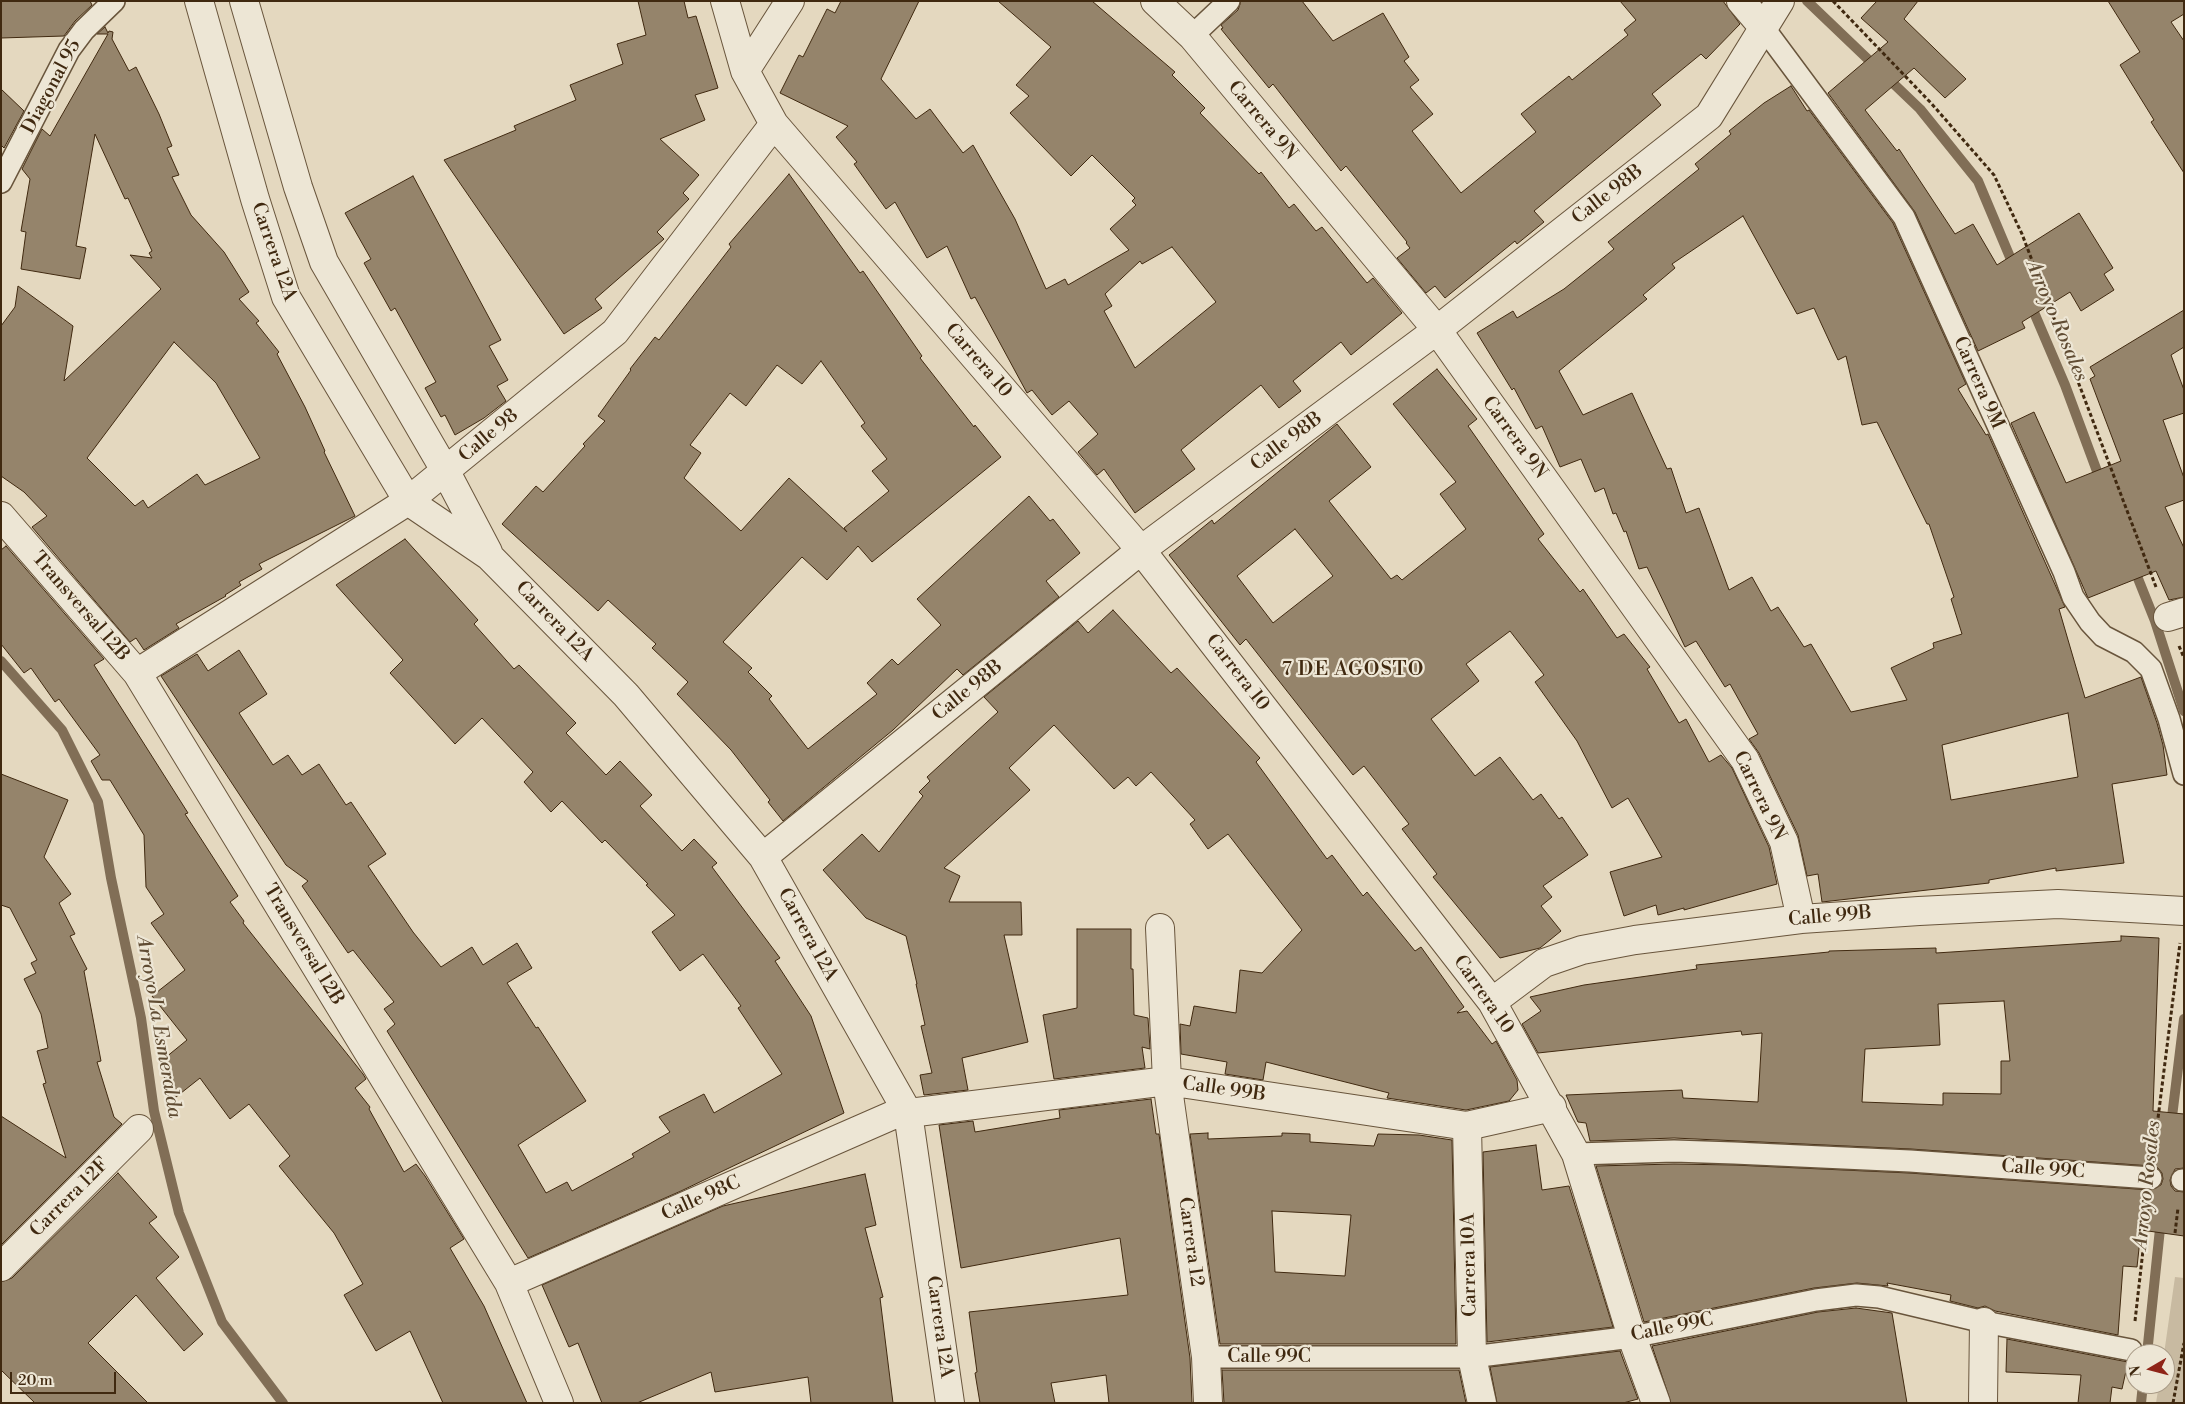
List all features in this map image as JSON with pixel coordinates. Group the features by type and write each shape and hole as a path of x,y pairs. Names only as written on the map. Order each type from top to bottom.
{"street":[{"name":"Carrera 12A","path":"199,1 254,199 286,297 408,501 490,556 626,695 763,857 900,1114 950,1403"},
{"name":"Carrera 12A","path":"244,1 298,187 324,262 446,472 490,556"},
{"name":"Carrera 10","path":"725,1 744,71 774,124 1141,550 1492,1002 1552,1107 1576,1154 1632,1337 1656,1403"},
{"path":"744,71 790,1"},
{"name":"Carrera 9N","path":"1155,1 1192,36 1437,330 1745,760 1784,842 1801,919"},
{"name":"Carrera 9M","path":"1741,1 1774,11"},
{"name":"Calle 98B","path":"763,857 1141,550 1437,330 1709,116 1774,11"},
{"name":"Calle 98","path":"137,673 408,501 446,472 615,332 774,124"},
{"name":"Transversal 12B","path":"1,516 137,673 509,1283 559,1403"},
{"name":"Calle 99B","path":"1492,1002 1544,963 1582,950 1634,940 1801,919 2058,904 2183,923"},
{"name":"Carrera 12","path":"1160,928 1167,1081 1206,1357 1208,1403"},
{"name":"Calle 99B","path":"900,1114 1167,1081 1466,1126 1552,1107"},
{"name":"Calle 98C","path":"509,1283 900,1114"},
{"name":"Carrera 10A","path":"1466,1126 1472,1357 1482,1403"},
{"name":"Carrera 12F","path":"1,1267 139,1129"},
{"path":"1984,1322 1984,1403"}],"lane":[{"name":"Diagonal 95","path":"1,182 68,50 84,30 114,1"},
{"path":"1192,36 1229,1"},
{"name":"Carrera 9M","path":"1774,11 1904,217 2064,572 2072,597 2103,636 2134,652 2151,669 2169,719 2184,774"},
{"name":"Calle 99C","path":"1576,1154 1700,1152 1910,1161 2151,1178"},
{"name":"Calle 99C","path":"1206,1357 1472,1357 1632,1337 1816,1300 1856,1295 1908,1302 1984,1322 2125,1349"}],"path":[{"path":"1833,1 1931,103 1994,175 2026,243 2176,614 2184,658"},
{"path":"2133,1344 2151,1178 2183,923"},
{"path":"2174,1403 2184,1343"}],"shaded area":[{"path":"2175,1277 2184,1278 2184,1403 2156,1403 2157,1394 2175,1394 2175,1344 2165,1344"}],"building":[{"path":"1,1 90,1 92,5 75,21 64,36 1,38"},
{"path":"638,1 684,1 688,18 696,16 718,88 695,95 705,120 660,139 699,175 683,193 689,199 657,232 664,239 595,299 602,308 564,334 444,160 516,130 514,126 576,100 570,85 623,64 617,44 646,35"},
{"path":"841,1 919,1 881,79 916,119 930,109 963,153 973,145 1015,219 1046,289 1065,279 1068,285 1129,250 1110,229 1136,205 1132,201 1135,198 1092,155 1071,176 1010,113 1029,96 1016,85 1051,47 998,1 1092,1 1175,72 1172,75 1205,108 1200,113 1259,174 1261,172 1289,208 1294,204 1316,231 1322,227 1367,283 1373,278 1402,313 1351,355 1341,342 1293,381 1301,391 1279,408 1261,385 1181,450 1195,469 1135,513 1104,469 1097,475 1078,452 1098,434 1069,401 1052,415 1032,390 1027,393 975,297 971,299 947,246 927,258 895,202 886,209 854,164 857,162 836,137 848,126 780,93 799,55 803,57 827,9 835,13","holes":["1172,247 1216,302 1135,368 1104,311 1112,306 1105,294 1140,261 1142,264"]},
{"path":"1241,1 1302,1 1333,41 1383,13 1409,57 1404,61 1419,80 1410,87 1433,114 1412,131 1461,193 1536,132 1521,114 1569,76 1572,80 1628,35 1624,30 1636,20 1620,1 1723,1 1740,24 1706,59 1701,54 1652,94 1661,105 1534,211 1544,222 1517,244 1515,241 1445,298 1435,286 1426,293 1397,258 1410,248 1407,242 1346,166 1341,171 1273,84 1269,88 1221,29 1223,28 1221,25 1238,10"},
{"path":"1877,1 1918,1 1904,19 1966,79 1945,98 1914,68 1865,110 1897,151 1899,149 1955,234 1973,224 1997,265 2079,213 2113,268 2104,274 2114,290 2081,311 2070,292 2022,322 2025,328 1978,351 1915,212 1828,93 1888,42 1861,18"},
{"path":"2108,1 2184,1 2184,14 2171,22 2184,41 2184,173 2151,122 2154,120 2120,65 2140,52"},
{"path":"105,27 108,33 109,31 113,32 112,39 129,71 136,67 172,146 167,148 179,175 172,177 191,215 224,252 249,292 239,299 259,321 256,323 279,352 277,354 305,407 355,516 259,564 262,569 239,582 241,585 226,596 176,624 179,628 144,650 136,638 130,642 32,527 47,516 24,492 1,476 1,326 15,307 18,286 73,326 64,381 161,289 130,255 152,258 149,253 152,251 128,198 125,199 95,134 76,246 86,248 80,279 21,269 26,232 21,231 30,179 22,169 42,129 50,136 108,34 97,34","holes":["174,342 216,383 260,458 205,485 197,474 148,508 143,500 135,506 87,458"]},
{"path":"1791,86 1807,111 1809,110 1893,223 1966,384 1958,389 1986,435 1988,434 2065,607 2059,609 2085,698 2141,677 2163,745 2167,775 2112,784 2124,863 2056,871 2056,868 1989,880 1989,883 1822,902 1818,874 1807,876 1798,835 1759,753 1749,739 1758,734 1730,684 1725,687 1696,641 1685,647 1647,567 1639,569 1626,531 1624,532 1616,513 1613,514 1604,488 1595,492 1581,459 1560,467 1542,426 1536,429 1514,388 1512,390 1477,333 1513,311 1517,318 1564,289 1614,249 1608,242 1699,169 1695,164 1731,134 1729,131 1764,103","holes":["1743,216 1797,314 1814,308 1838,360 1846,356 1862,425 1877,422 1927,524 1929,524 1954,597 1951,599 1962,634 1933,643 1934,648 1891,668 1907,700 1851,712 1811,644 1804,647 1778,607 1771,611 1752,577 1729,590 1699,508 1686,513 1671,468 1667,469 1632,393 1583,415 1559,371 1647,299 1643,295 1675,268 1672,264","2068,713 2078,777 1951,800 1942,745"]},
{"path":"1,89 24,111 4,148 1,145"},
{"path":"789,174 860,273 863,271 922,356 920,358 974,427 975,425 1001,457 872,562 858,546 827,580 802,557 723,642 752,668 748,672 772,696 769,699 808,749 877,694 867,683 892,659 898,665 941,625 917,599 1029,496 1050,521 1053,519 1080,553 1046,581 1059,597 963,675 957,669 893,730 783,821 768,802 770,800 731,750 677,694 688,682 652,648 656,644 608,600 598,611 502,524 536,486 543,492 585,446 583,444 605,421 598,416 630,369 655,337 659,340 731,247 729,244","holes":["821,361 865,423 861,426 887,459 872,471 889,491 844,528 847,532 789,478 741,531 684,478 701,453 690,445 730,393 746,406 777,365 802,384"]},
{"path":"413,176 501,340 489,346 508,380 497,386 506,401 484,418 455,435 445,415 441,417 425,388 436,382 395,308 391,311 364,263 371,259 345,213"},
{"path":"2184,310 2184,347 2171,355 2184,390 2184,413 2163,420 2184,478 2184,500 2165,507 2184,548 2184,597 2169,600 2156,571 2088,598 2011,423 2034,412 2066,483 2121,461 2090,379 2095,376 2090,367"},
{"path":"1437,369 1477,419 1468,426 1544,534 1538,539 1580,592 1583,589 1617,638 1624,634 1650,667 1647,669 1679,723 1686,719 1709,762 1721,755 1732,768 1769,847 1777,884 1684,910 1684,908 1658,915 1656,905 1624,916 1610,872 1662,857 1628,798 1612,808 1577,741 1535,682 1544,675 1510,631 1466,664 1479,681 1431,719 1475,776 1500,757 1533,800 1541,794 1559,819 1562,817 1588,855 1543,886 1552,897 1541,906 1561,931 1540,948 1500,958 1433,877 1437,874 1402,829 1409,824 1364,766 1353,775 1246,639 1240,645 1169,555 1212,520 1214,524 1337,424 1371,467 1329,501 1391,579 1397,575 1402,580 1466,529 1440,494 1456,482 1393,404","holes":["1295,529 1333,576 1273,623 1237,576"]},
{"path":"405,539 478,620 474,624 514,669 519,665 576,723 566,733 606,775 620,761 652,795 640,806 682,851 694,839 717,863 712,867 780,958 775,961 811,1016 844,1113 681,1191 528,1258 387,1031 395,1024 384,1009 394,1002 353,950 348,953 302,886 308,881 286,865 161,676 197,654 208,671 239,650 267,694 239,713 273,765 288,755 302,775 319,764 346,805 351,802 386,854 368,866 413,932 441,967 472,947 483,965 517,943 532,968 507,983 586,1101 518,1145 546,1193 567,1182 572,1191 634,1157 632,1154 670,1132 659,1117 704,1094 714,1113 782,1074 738,1008 741,1006 703,954 680,971 652,932 675,915 605,840 602,843 562,801 551,812 524,782 533,772 482,718 455,744 390,673 403,660 336,585"},
{"path":"6,546 104,659 94,665 188,813 185,814 238,896 230,902 244,921 243,923 363,1074 366,1079 355,1088 370,1107 369,1109 404,1172 416,1164 464,1239 450,1248 484,1306 527,1403 443,1403 410,1331 376,1351 344,1295 363,1284 334,1233 279,1166 290,1156 249,1104 230,1119 200,1078 171,1101 160,1062 187,1040 152,996 185,970 151,923 164,914 146,887 144,835 110,780 102,780 91,761 100,755 59,699 55,702 31,668 24,673 1,644 1,550"},
{"path":"1113,610 1171,673 1177,668 1260,758 1256,762 1327,859 1332,855 1363,896 1367,892 1415,951 1421,947 1464,1007 1457,1013 1467,1011 1492,1044 1496,1041 1517,1080 1518,1090 1509,1101 1466,1110 1387,1098 1389,1093 1266,1062 1263,1080 1225,1074 1227,1062 1181,1054 1180,1024 1190,1026 1194,1006 1236,1013 1240,970 1262,973 1302,930 1228,834 1208,849 1190,824 1195,820 1151,772 1136,786 1128,777 1114,789 1054,725 1009,768 1030,790 944,868 960,876 949,902 1021,902 1022,935 1004,935 1028,1042 962,1058 968,1090 924,1095 920,1075 932,1073 921,1026 925,1025 906,936 866,918 823,870 862,834 879,852 923,796 919,792 930,781 927,777 998,712 984,697 1078,621 1088,633"},
{"path":"1,774 68,800 44,857 71,894 59,903 75,934 70,936 87,969 84,971 101,1061 97,1062 114,1117 122,1124 1,1245 1,1116 66,1158 43,1084 46,1083 37,1051 48,1048 41,1014 24,979 36,973 31,963 37,960 10,908 1,905"},
{"path":"1077,929 1131,929 1134,1015 1148,1018 1150,1049 1142,1047 1145,1068 1054,1079 1043,1015 1077,1008"},
{"path":"2121,936 2159,938 2153,1111 2184,1114 2184,1168 2175,1169 2170,1180 2171,1186 2175,1191 2184,1192 2184,1236 2141,1230 2137,1267 2123,1266 2118,1335 1995,1311 1985,1306 1978,1308 1950,1301 1951,1295 1887,1283 1888,1286 1857,1283 1814,1288 1644,1322 1596,1166 1734,1165 1909,1173 2150,1190 2161,1185 2162,1173 2158,1168 2152,1166 1911,1149 1674,1138 1590,1141 1586,1123 1578,1122 1566,1095 1682,1090 1683,1098 1758,1102 1762,1033 1742,1035 1741,1031 1538,1053 1522,1024 1541,1011 1530,997 1584,985 1697,969 1696,965 1829,951 1936,948 1936,953 2121,941","holes":["2004,1001 2010,1061 2001,1061 2001,1094 1943,1093 1943,1105 1862,1102 1865,1049 1940,1045 1938,1004"]},
{"path":"1151,1099 1156,1134 1159,1134 1190,1358 1192,1403 1109,1403 1106,1375 1051,1383 1055,1403 980,1403 969,1312 1128,1295 1120,1238 961,1268 939,1125 973,1121 975,1132 1060,1118 1059,1110"},
{"path":"1208,1133 1208,1139 1282,1136 1282,1133 1310,1134 1310,1142 1374,1146 1378,1134 1419,1135 1452,1140 1456,1344 1220,1344 1190,1134","holes":["1272,1211 1351,1215 1345,1276 1275,1272"]},
{"path":"1536,1145 1542,1190 1569,1186 1613,1327 1487,1342 1483,1152"},
{"path":"118,1173 157,1217 149,1223 179,1257 156,1278 203,1334 184,1351 136,1295 88,1343 148,1403 35,1403 1,1370 1,1282 12,1278"},
{"path":"865,1174 876,1225 865,1228 883,1297 880,1298 893,1403 811,1403 808,1377 715,1392 711,1372 637,1403 602,1403 578,1343 569,1347 542,1285 723,1206"},
{"path":"1856,1308 1892,1313 1907,1403 1671,1403 1652,1346 1818,1312"},
{"path":"2007,1339 2125,1361 2125,1376 2122,1389 2112,1387 2110,1403 2078,1403 2081,1375 2006,1372"},
{"path":"1620,1351 1638,1399 1623,1403 1497,1403 1490,1367"},
{"path":"1222,1370 1459,1370 1466,1403 1224,1403"}],"waterway":[{"name":"Arroyo Rosales","path":"1807,1 1920,109 1978,181 2015,269"},
{"name":"Arroyo Rosales","path":"2030,303 2065,385 2101,482"},
{"name":"Arroyo Rosales","path":"2133,566 2155,621 2184,711"},
{"name":"Arroyo La Esmeralda","path":"1,661 62,730 98,802 111,878 141,1018 154,1111 179,1213 222,1322 283,1403"},
{"name":"Arroyo Rosales","path":"2171,1125 2184,1019"},
{"name":"Arroyo Rosales","path":"2148,1344 2161,1219"},
{"name":"Arroyo Rosales","path":"2141,1403 2142,1394"}],"district":[{"name":"7 DE AGOSTO","path":"1353,670"}]}
